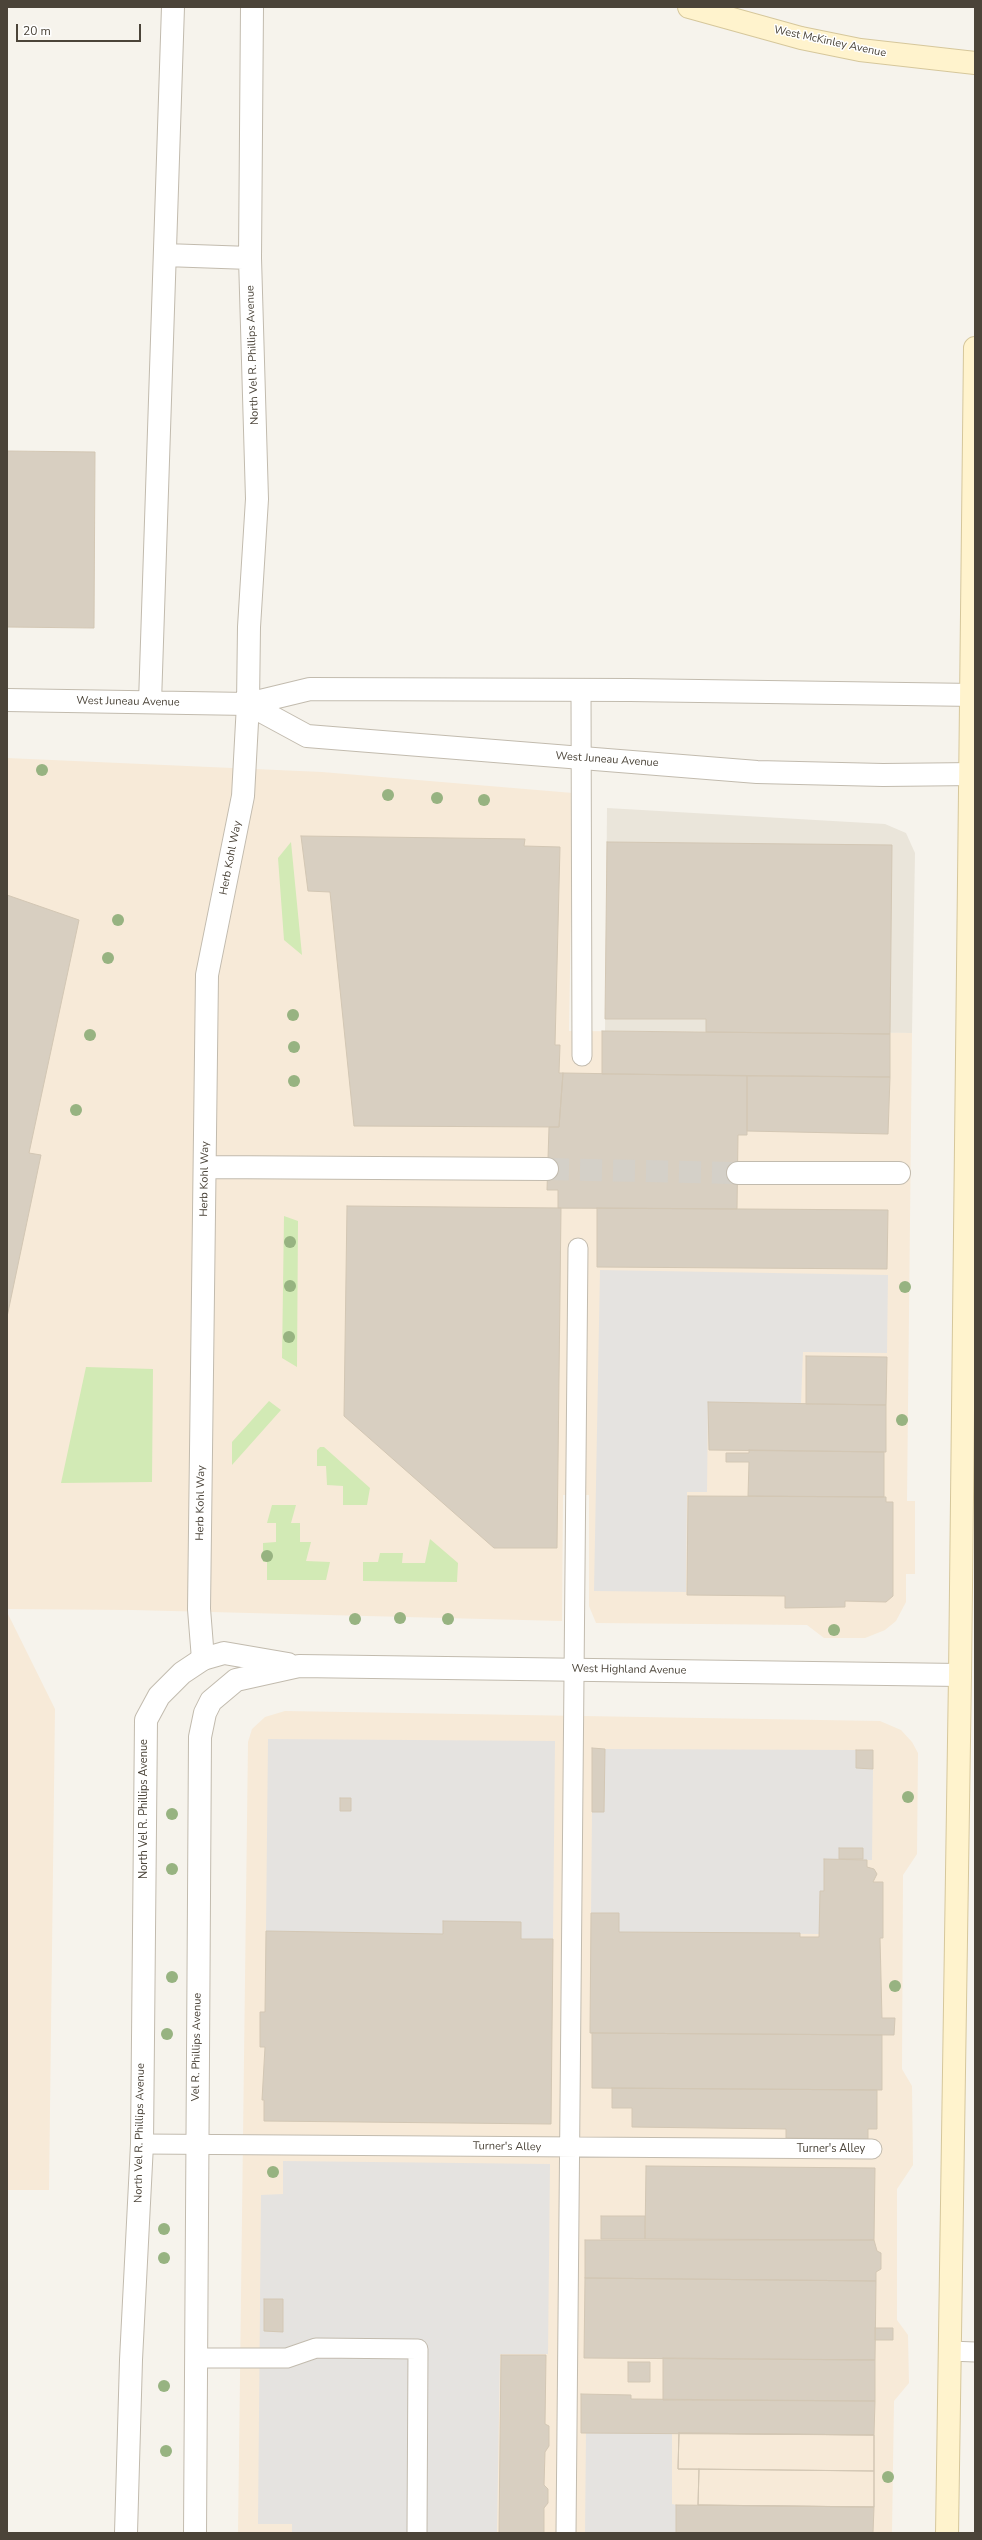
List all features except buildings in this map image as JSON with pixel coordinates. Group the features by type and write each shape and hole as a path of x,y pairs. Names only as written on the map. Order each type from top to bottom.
{"main road":[{"name":"West McKinley Avenue","path":"689,7 802,38 860,50 975,63"},
{"path":"947,2533 973,774 975,348"}],"street":[{"path":"150,702 173,7"},
{"name":"North Vel R. Phillips Avenue","path":"248,704 249,627 257,499 250,258 252,7"},
{"path":"165,255 250,258"},
{"name":"West Juneau Avenue","path":"7,700 248,704 310,689 581,690 973,695"},
{"name":"West Juneau Avenue","path":"248,704 307,736 757,772 883,775 973,774"},
{"name":"Herb Kohl Way","path":"203,1659 199,1609 207,975 243,796 248,704"},
{"path":"205,1167 547,1169"},
{"path":"738,1173 899,1173"},
{"name":"West Highland Avenue","path":"144,1733 146,1720 158,1696 182,1673 203,1659 214,1654 234,1654 298,1666 960,1675"},
{"name":"West Highland Avenue","path":"200,1737 205,1713 212,1701 223,1688 236,1680 254,1674 298,1666"},
{"name":"North Vel R. Phillips Avenue","path":"126,2533 130,2360 142,2144 144,1733"},
{"name":"Vel R. Phillips Avenue","path":"196,2358 196,2144 200,1737"},
{"path":"195,2533 196,2358"}],"lane":[{"path":"581,690 582,1056"},
{"path":"566,2533 578,1248"},
{"name":"Turner's Alley","path":"142,2144 872,2149"},
{"path":"196,2358 287,2358 316,2348 418,2349 417,2533"},
{"path":"950,2351 975,2352"}],"shaded area":[{"path":"7,758 322,772 573,793 569,1031 912,1033 907,1501 915,1501 915,1574 906,1574 906,1602 896,1621 885,1630 865,1638 824,1638 807,1625 596,1623 589,1606 589,1495 563,1495 562,1621 132,1610 7,1609"},
{"path":"607,808 885,824 906,833 915,853 912,1033 605,1031"},
{"path":"600,1270 888,1275 887,1353 803,1352 801,1403 708,1402 707,1492 687,1492 686,1592 594,1591"},
{"path":"7,1612 55,1709 49,2190 7,2190"},
{"path":"285,1711 880,1721 901,1730 912,1742 918,1753 917,1854 903,1875 902,2069 912,2086 913,2165 897,2189 897,2320 908,2335 909,2383 894,2401 892,2533 238,2533 248,1742 252,1729 265,1717"},
{"path":"268,1739 555,1741 553,1939 521,1939 521,1922 476,1922 443,1934 266,1931"},
{"path":"605,1749 856,1750 856,1768 873,1769 872,1860 824,1859 824,1891 820,1891 819,1934 619,1932 619,1913 591,1913 592,1812 604,1812"},
{"path":"283,2161 550,2164 548,2354 500,2354 497,2533 292,2533 292,2524 258,2524 261,2195 283,2194"},
{"path":"586,2433 672,2433 672,2504 676,2505 676,2533 585,2533"}],"green space":[{"path":"291,842 302,955 284,940 278,858"},
{"path":"284,1216 298,1221 297,1367 282,1358"},
{"path":"86,1367 153,1369 152,1482 61,1483"},
{"path":"269,1401 281,1410 232,1465 232,1442"},
{"path":"320,1447 324,1447 370,1488 367,1505 343,1505 343,1486 327,1485 326,1466 317,1466 317,1450"},
{"path":"272,1505 296,1505 291,1523 300,1523 300,1542 311,1542 306,1561 330,1562 326,1580 267,1580 267,1562 263,1562 263,1543 276,1542 276,1523 267,1523"},
{"path":"430,1539 458,1563 457,1582 363,1581 363,1562 378,1562 380,1553 403,1553 402,1563 425,1563"}],"tunnel":[{"path":"547,1169 738,1173"}]}
